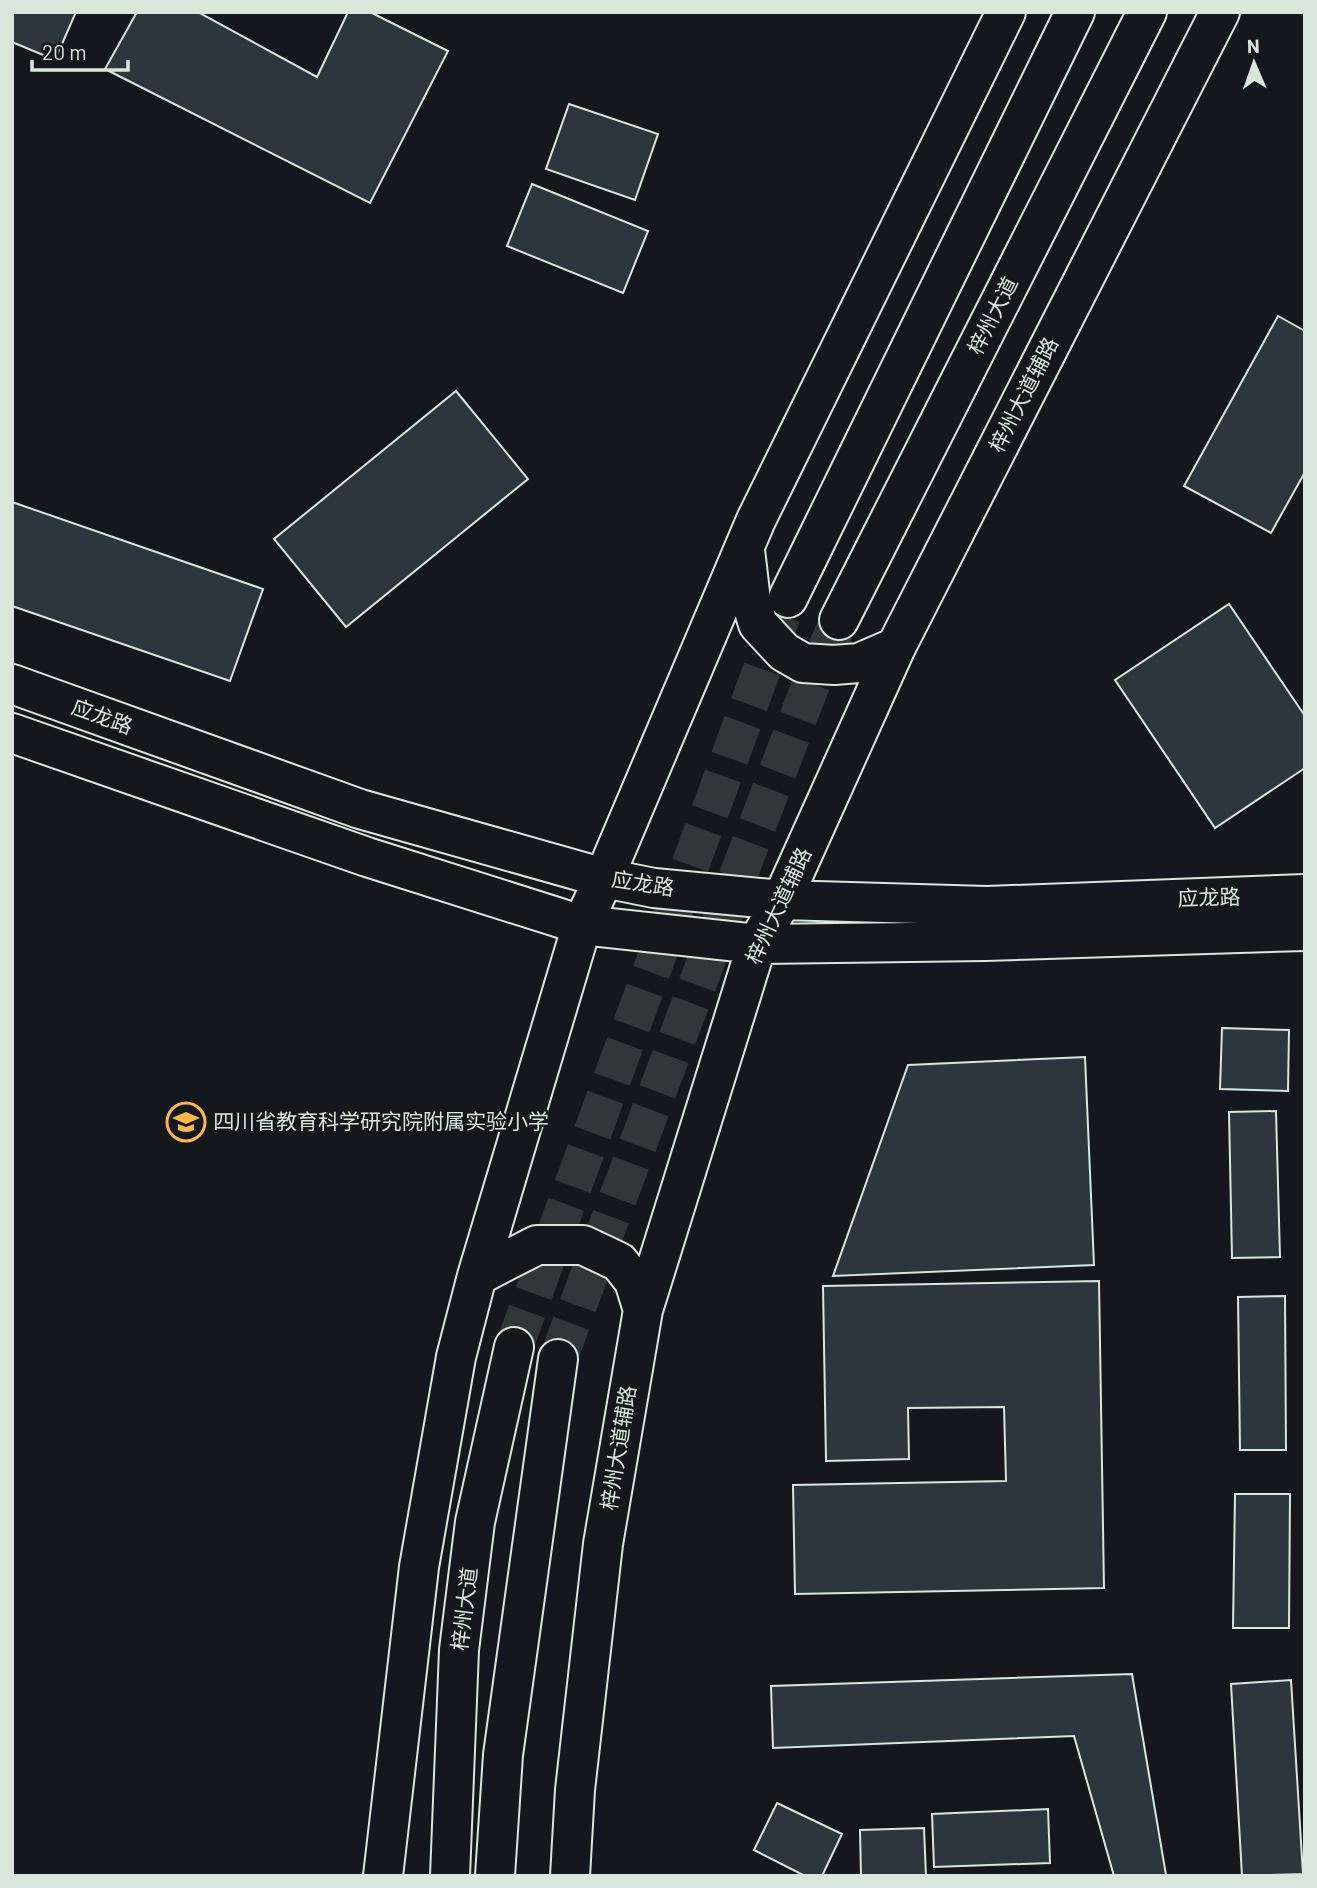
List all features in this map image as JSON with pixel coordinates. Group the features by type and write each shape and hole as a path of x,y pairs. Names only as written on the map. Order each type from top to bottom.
{"main road":[{"path":"383,1876 419,1567 456,1357 477,1276 582,925 756,520 1006,12"},
{"path":"788,598 1075,12"},
{"name":"梓州大道","path":"839,620 1147,12"},
{"name":"梓州大道辅路","path":"570,1876 575,1790 603,1544 643,1310 757,944 782,900 896,647 1220,12"},
{"path":"745,548 751,601 758,624 784,652 803,663 834,665 859,663 896,647"},
{"name":"应龙路","path":"12,684 360,809 604,878 654,888 782,900 986,906 1305,894"},
{"name":"应龙路","path":"12,733 366,857 582,925 757,944 985,941 1305,931"},
{"path":"477,1276 537,1245 583,1245 619,1262 634,1281 643,1310"},
{"name":"梓州大道","path":"450,1876 459,1650 475,1522 514,1347"},
{"path":"495,1876 503,1755 558,1359"}],"building":[{"path":"12,12 76,12 55,60 12,42"},
{"path":"137,12 198,12 317,77 348,12 370,12 448,51 370,203 105,69"},
{"path":"569,104 658,134 635,200 546,169"},
{"path":"532,184 648,231 623,293 507,246"},
{"path":"1278,316 1305,331 1305,472 1271,533 1184,486"},
{"path":"456,391 528,479 346,627 274,539"},
{"path":"12,502 263,589 230,681 12,606"},
{"path":"1229,604 1305,716 1305,768 1215,828 1115,680"},
{"path":"1222,1028 1289,1030 1288,1091 1220,1089"},
{"path":"1085,1057 1094,1265 833,1276 908,1065"},
{"path":"1276,1111 1280,1257 1232,1258 1229,1112"},
{"path":"1099,1281 1104,1588 795,1594 793,1485 1006,1481 1004,1407 908,1408 909,1459 826,1461 823,1286"},
{"path":"1285,1296 1286,1450 1240,1450 1238,1297"},
{"path":"1235,1494 1290,1494 1289,1628 1233,1628"},
{"path":"1132,1674 1166,1875 1114,1876 1074,1736 773,1748 771,1686"},
{"path":"1291,1680 1303,1874 1242,1876 1231,1684"},
{"path":"777,1803 842,1834 822,1876 805,1876 754,1850"},
{"path":"1048,1809 1050,1863 934,1867 932,1814"},
{"path":"924,1828 926,1876 861,1876 860,1830"}],"tunnel":[{"path":"514,1347 788,598"},
{"path":"558,1359 808,692 839,620"}],"place":[{"name":"四川省教育科学研究院附属实验小学","path":"186,1122"}]}
